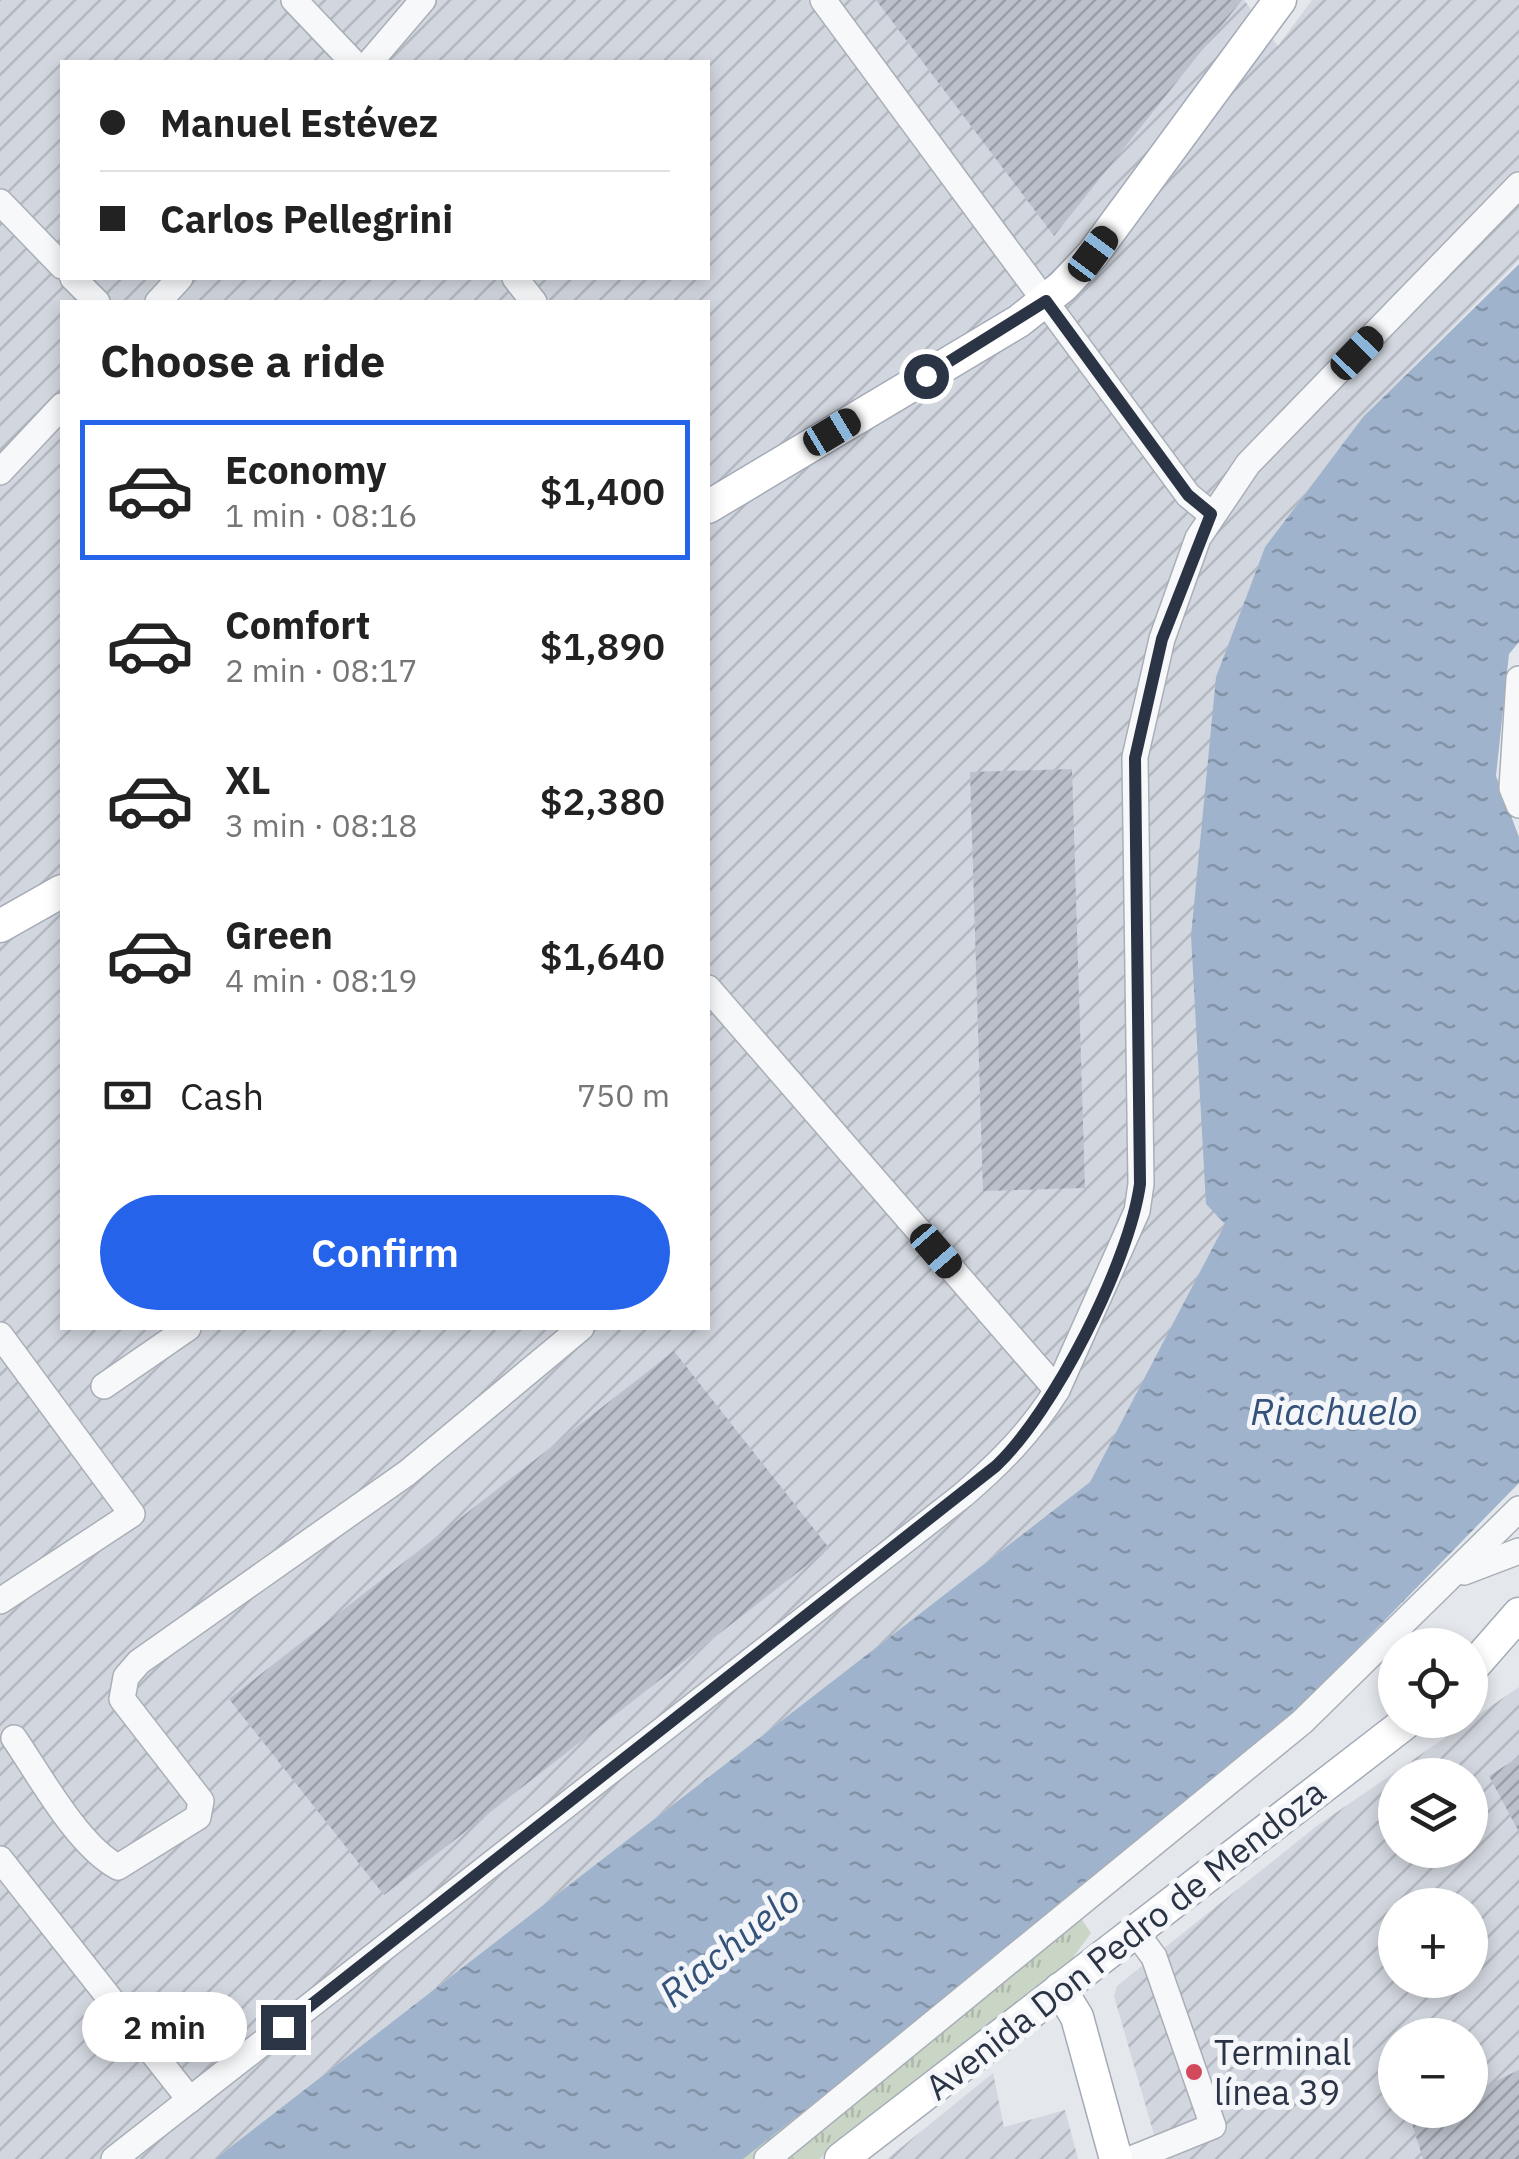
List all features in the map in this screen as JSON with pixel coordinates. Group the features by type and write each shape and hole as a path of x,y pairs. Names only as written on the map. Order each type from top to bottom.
{"main road":[{"path":"710,505 1046,301 1093,254 1277,1"},
{"path":"0,926 60,891"},
{"path":"1488,1649 1519,1614"},
{"path":"1488,1668 1519,1648"},
{"name":"Avenida Don Pedro de Mendoza","path":"841,2159 1385,1738"},
{"path":"1060,1989 1077,2017 1116,2159"}],"street":[{"path":"294,0 351,60"},
{"path":"372,60 424,0"},
{"path":"823,0 1188,495 1211,514"},
{"path":"114,2159 963,1495 1019,1444 1056,1390 1137,1211 1140,1184 1135,758 1162,639 1211,514 1248,464 1519,186"},
{"path":"0,202 60,264"},
{"path":"75,280 96,300"},
{"path":"160,300 178,280"},
{"path":"517,280 532,300"},
{"path":"0,472 60,408"},
{"path":"1519,679 1512,788 1519,805"},
{"path":"710,990 1056,1390"},
{"path":"104,1386 185,1330"},
{"path":"14,1738 66,1813 107,1861 118,1867 198,1817 201,1801 122,1699 126,1677 140,1662 407,1473 579,1330"},
{"path":"0,1335 132,1514 0,1601"},
{"path":"767,2159 1302,1722 1519,1509"},
{"path":"1450,1578 1519,1551"},
{"path":"0,1859 190,2100"},
{"path":"1131,2159 1213,2126 1154,1957 1134,1930"}],"shaded area":[{"path":"0,0 1244,0 1278,46 1312,0 1519,0 1519,260 1363,417 1265,547 1216,677 1226,1224 1090,1482 215,2159 0,2159"},
{"path":"1519,1687 1519,2159 1161,2159 1114,1996 1117,1986 1318,1825 1378,1784 1378,1868 1488,1868 1488,1758 1416,1758 1445,1738 1488,1738 1488,1708"},
{"path":"993,2073 1004,2127 1065,2110 1078,2159 887,2159"}],"green space":[{"path":"1069,1901 1091,1933 1066,1967 819,2159 741,2159"}],"water":[{"name":"Riachuelo","path":"1519,264 1519,642 1509,654 1496,776 1519,837 1519,1483 1297,1710 1069,1901 743,2159 215,2159 1090,1482 1225,1224 1206,1204 1191,936 1216,677 1265,547 1363,417"}],"building":[{"path":"876,0 1242,0 1054,236"},
{"path":"1072,769 1085,1188 983,1191 970,772"},
{"path":"674,1351 829,1548 384,1895 229,1699"},
{"path":"1519,1757 1519,1832 1489,1776"},
{"path":"1519,2070 1519,2159 1423,2159 1413,2128 1488,2128 1488,2085"}],"place":[{"name":"Terminal línea 39","path":"1194,2072"}],"route":[{"path":"283,2027 996,1466 1040,1418 1132,1230 1140,1184 1135,758 1144,704 1162,639 1198,538 1211,514 1188,495 1046,301 926,376"}]}
